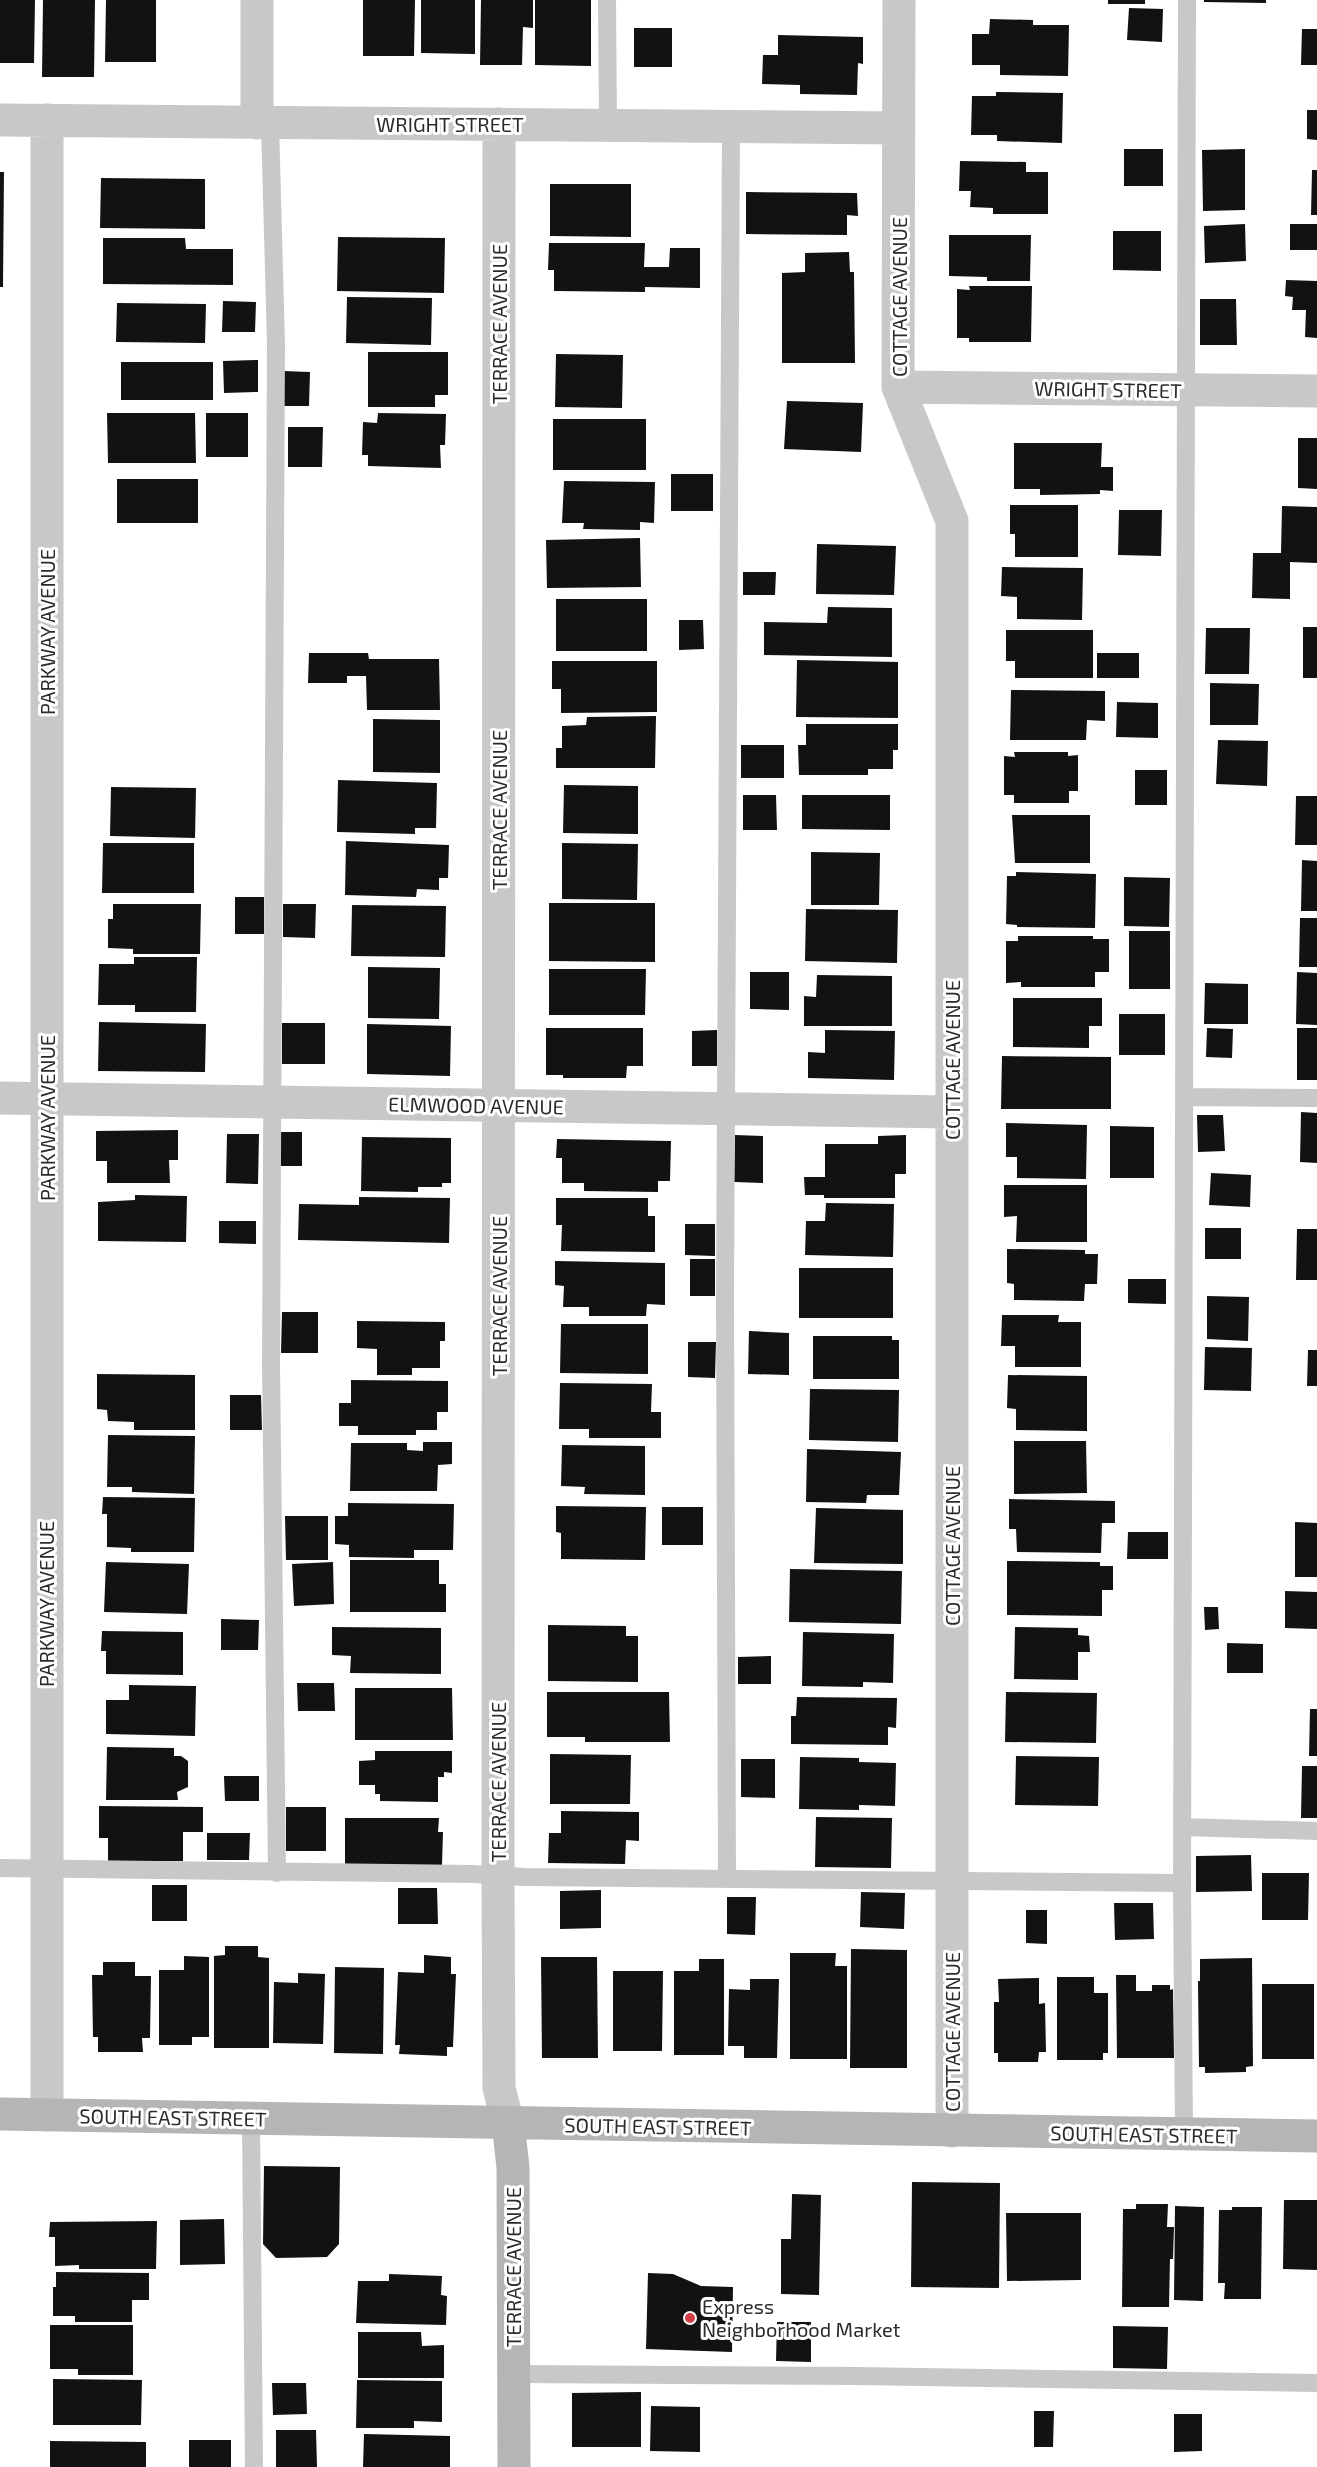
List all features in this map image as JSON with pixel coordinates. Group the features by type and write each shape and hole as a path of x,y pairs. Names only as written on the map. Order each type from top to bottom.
{"main road":[{"name":"SOUTH EAST STREET","path":"0,2114 1317,2136"},
{"name":"TERRACE AVENUE","path":"508,2123 513,2167 514,2467"}],"street":[{"path":"257,0 263,123"},
{"name":"COTTAGE AVENUE","path":"899,0 898,387 952,521 952,2131"},
{"name":"WRIGHT STREET","path":"0,120 899,128"},
{"name":"PARKWAY AVENUE","path":"47,120 47,2115"},
{"name":"TERRACE AVENUE","path":"499,124 498,1876 499,2088 508,2123"},
{"name":"WRIGHT STREET","path":"898,387 1317,391"},
{"name":"ELMWOOD AVENUE","path":"0,1098 952,1112"}],"lane":[{"path":"607,0 608,125"},
{"path":"1184,2135 1182,1827 1187,0"},
{"path":"263,123 276,344 271,1376 277,1873"},
{"path":"727,1879 725,1296 730,126"},
{"path":"1184,1097 1317,1098"},
{"path":"1182,1827 1317,1831"},
{"path":"0,1868 952,1882 1182,1883"},
{"path":"251,2118 254,2467"},
{"path":"513,2374 1317,2383"}],"building":[{"path":"0,0 35,0 34,63 0,63"},
{"path":"43,0 95,0 94,77 42,77"},
{"path":"106,0 156,0 156,62 105,62"},
{"path":"363,0 415,0 414,56 363,56"},
{"path":"421,0 475,0 475,54 421,53"},
{"path":"481,0 533,0 533,28 523,27 522,65 480,65"},
{"path":"535,0 591,0 591,66 535,65"},
{"path":"1108,0 1145,0 1145,4 1108,4"},
{"path":"1204,0 1266,0 1266,3 1204,2"},
{"path":"1129,8 1163,9 1162,42 1127,40"},
{"path":"990,19 1033,20 1033,25 1069,25 1068,76 1000,75 1000,65 972,65 972,34 989,34"},
{"path":"634,28 672,28 672,67 634,67"},
{"path":"1302,29 1317,29 1317,65 1301,65"},
{"path":"778,35 863,37 863,64 858,63 857,95 800,94 800,85 762,84 763,55 778,55"},
{"path":"996,92 1063,93 1062,143 997,141 997,135 971,135 972,96 996,96"},
{"path":"1307,110 1317,110 1317,140 1307,139"},
{"path":"1124,149 1163,149 1163,186 1124,186"},
{"path":"1245,149 1245,210 1203,211 1202,150"},
{"path":"960,161 1026,162 1026,172 1048,172 1048,214 993,214 993,208 970,207 971,191 959,191"},
{"path":"1312,170 1317,170 1317,215 1311,215"},
{"path":"0,172 4,172 3,287 0,287"},
{"path":"101,178 205,179 205,229 100,228"},
{"path":"550,184 631,184 631,237 550,236"},
{"path":"746,192 857,193 858,216 847,215 847,235 746,234"},
{"path":"1245,224 1246,261 1205,263 1204,226"},
{"path":"1290,224 1317,224 1317,250 1290,250"},
{"path":"1113,231 1161,231 1161,271 1113,270"},
{"path":"949,235 1031,235 1030,281 987,281 987,277 949,276"},
{"path":"338,237 445,238 444,293 337,291"},
{"path":"103,238 185,238 186,249 233,249 233,285 103,284"},
{"path":"549,243 645,243 644,267 669,267 670,248 700,248 700,288 645,287 645,292 554,291 554,270 548,270"},
{"path":"849,252 850,272 854,272 855,363 782,363 782,273 805,272 805,253"},
{"path":"1286,280 1317,281 1317,338 1305,337 1306,310 1292,310 1293,297 1285,296"},
{"path":"969,286 1032,286 1031,342 969,342 969,338 957,338 957,289 970,290"},
{"path":"347,297 432,298 431,345 346,343"},
{"path":"1200,299 1236,299 1237,345 1200,345"},
{"path":"223,301 256,302 255,332 222,332"},
{"path":"117,303 206,304 205,343 116,342"},
{"path":"368,352 448,352 448,395 435,395 435,407 368,407"},
{"path":"556,354 623,355 622,408 555,407"},
{"path":"258,360 258,392 224,393 223,361"},
{"path":"121,362 213,362 213,400 121,400"},
{"path":"283,371 310,372 309,406 283,406"},
{"path":"787,401 863,403 861,452 784,449"},
{"path":"107,413 195,413 196,463 108,463"},
{"path":"206,413 248,413 248,457 206,457"},
{"path":"378,413 446,414 445,445 440,445 441,468 368,466 368,455 362,455 363,422 377,423"},
{"path":"553,419 646,419 646,470 553,470"},
{"path":"288,427 323,427 322,467 288,467"},
{"path":"1298,438 1317,438 1317,489 1298,488"},
{"path":"1014,443 1102,443 1101,467 1113,467 1113,491 1100,490 1100,494 1040,495 1040,489 1014,489"},
{"path":"671,474 713,474 713,511 671,511"},
{"path":"117,479 198,479 198,523 117,523"},
{"path":"564,481 655,482 654,523 640,522 640,530 583,529 584,523 562,523"},
{"path":"1010,505 1078,505 1078,557 1015,557 1015,534 1010,534"},
{"path":"1282,506 1317,507 1317,563 1290,562 1290,599 1252,598 1253,553 1281,553"},
{"path":"1119,510 1162,510 1161,556 1118,555"},
{"path":"640,538 641,587 547,588 546,540"},
{"path":"817,544 896,546 894,595 816,594"},
{"path":"1002,567 1083,568 1082,620 1017,619 1017,597 1001,596"},
{"path":"743,572 776,572 775,595 743,595"},
{"path":"556,599 647,599 647,651 556,651"},
{"path":"828,607 892,608 892,657 764,655 764,622 827,623"},
{"path":"679,620 703,620 704,649 679,650"},
{"path":"1303,627 1317,627 1317,678 1303,678"},
{"path":"1206,628 1250,628 1249,674 1205,674"},
{"path":"1006,630 1093,630 1093,678 1015,678 1015,661 1006,661"},
{"path":"309,653 368,653 369,659 439,659 440,710 367,710 366,676 347,676 347,683 308,683"},
{"path":"1097,653 1139,653 1139,678 1097,678"},
{"path":"797,660 898,662 898,718 796,717"},
{"path":"552,661 657,661 657,712 561,713 561,689 552,689"},
{"path":"1210,683 1259,684 1258,725 1210,725"},
{"path":"1011,690 1105,691 1105,721 1087,720 1086,740 1010,740"},
{"path":"1117,702 1158,703 1158,738 1116,737"},
{"path":"656,716 655,768 556,768 556,748 562,748 562,726 586,725 587,717"},
{"path":"373,719 440,720 440,773 373,772"},
{"path":"806,724 898,724 898,750 893,750 893,769 868,769 868,775 799,775 798,745 806,745"},
{"path":"1218,740 1268,741 1267,786 1216,784"},
{"path":"741,745 784,745 784,778 741,778"},
{"path":"1014,752 1068,752 1068,756 1078,755 1078,791 1069,791 1069,803 1014,803 1014,795 1004,795 1004,756 1015,757"},
{"path":"1135,770 1167,770 1167,805 1135,805"},
{"path":"338,780 437,783 436,828 415,828 415,834 337,832"},
{"path":"564,785 638,786 638,834 563,833"},
{"path":"111,787 196,788 195,838 110,836"},
{"path":"743,795 776,795 777,830 743,830"},
{"path":"802,795 890,795 890,830 802,829"},
{"path":"1296,796 1317,796 1317,845 1295,845"},
{"path":"1012,815 1090,815 1090,863 1015,863"},
{"path":"346,841 449,845 448,878 439,878 439,890 417,889 416,897 345,895"},
{"path":"103,843 194,843 194,893 102,893"},
{"path":"562,843 638,844 637,900 562,899"},
{"path":"811,852 880,853 879,905 811,905"},
{"path":"1302,860 1317,861 1317,911 1301,911"},
{"path":"1016,872 1096,874 1095,928 1017,927 1017,925 1006,924 1007,876 1016,876"},
{"path":"1124,877 1170,878 1169,927 1124,926"},
{"path":"235,897 264,897 264,934 235,934"},
{"path":"549,903 655,903 655,962 549,961"},
{"path":"113,904 201,904 200,954 133,954 133,949 108,948 108,919 113,919"},
{"path":"283,904 316,904 315,938 283,937"},
{"path":"352,905 446,906 445,957 351,956"},
{"path":"806,909 898,910 897,963 805,961"},
{"path":"1300,918 1317,918 1317,967 1299,967"},
{"path":"1129,931 1170,931 1170,989 1129,989"},
{"path":"1018,936 1093,936 1093,939 1109,939 1109,972 1095,972 1095,987 1021,987 1021,982 1006,983 1006,941 1018,941"},
{"path":"134,957 197,957 196,1012 135,1012 135,1005 98,1005 99,964 134,964"},
{"path":"368,967 440,968 439,1019 368,1018"},
{"path":"549,969 646,969 645,1015 549,1015"},
{"path":"750,972 789,972 789,1010 750,1009"},
{"path":"1297,972 1317,973 1317,1025 1296,1024"},
{"path":"817,975 892,976 892,1026 804,1026 804,996 816,997"},
{"path":"1205,983 1248,984 1248,1024 1204,1024"},
{"path":"1013,998 1102,998 1102,1026 1089,1026 1089,1048 1013,1047"},
{"path":"1119,1014 1165,1014 1165,1055 1119,1055"},
{"path":"99,1022 206,1024 205,1072 98,1071"},
{"path":"282,1023 325,1023 325,1064 282,1064"},
{"path":"367,1024 451,1026 450,1076 367,1074"},
{"path":"546,1028 643,1028 643,1066 627,1066 626,1078 563,1078 563,1075 546,1075"},
{"path":"1207,1028 1233,1029 1232,1058 1206,1057"},
{"path":"1297,1028 1317,1028 1317,1080 1297,1080"},
{"path":"717,1030 717,1066 692,1066 692,1031"},
{"path":"825,1030 895,1031 894,1080 808,1078 808,1052 825,1053"},
{"path":"1002,1056 1111,1057 1111,1109 1001,1109"},
{"path":"1301,1112 1317,1113 1317,1163 1300,1162"},
{"path":"1197,1115 1223,1115 1225,1151 1198,1152"},
{"path":"1006,1123 1087,1125 1086,1179 1017,1178 1017,1157 1006,1157"},
{"path":"1110,1126 1154,1127 1154,1178 1110,1178"},
{"path":"178,1130 178,1160 169,1160 170,1183 107,1183 107,1161 96,1161 96,1131"},
{"path":"281,1132 302,1132 302,1166 281,1166"},
{"path":"227,1134 259,1134 258,1184 226,1183"},
{"path":"735,1135 763,1136 763,1183 734,1182"},
{"path":"906,1135 906,1174 895,1174 895,1198 824,1198 824,1195 805,1195 804,1177 825,1177 825,1144 878,1144 878,1136"},
{"path":"362,1137 451,1138 451,1183 442,1183 442,1187 418,1187 418,1192 361,1191"},
{"path":"557,1139 671,1141 670,1181 658,1181 658,1192 584,1191 584,1183 562,1183 562,1158 556,1158"},
{"path":"1211,1173 1251,1175 1250,1207 1209,1205"},
{"path":"1004,1185 1087,1185 1087,1242 1016,1242 1017,1216 1004,1217"},
{"path":"135,1195 187,1196 186,1242 98,1241 98,1202 135,1200"},
{"path":"359,1197 450,1198 449,1243 298,1240 299,1204 359,1205"},
{"path":"556,1198 648,1198 648,1216 655,1216 655,1252 561,1251 562,1225 556,1225"},
{"path":"826,1203 894,1204 893,1257 805,1255 806,1221 825,1221"},
{"path":"219,1221 256,1221 256,1244 219,1243"},
{"path":"685,1224 715,1224 715,1256 685,1255"},
{"path":"1205,1228 1241,1228 1241,1259 1205,1259"},
{"path":"1297,1229 1317,1229 1317,1280 1296,1280"},
{"path":"1007,1249 1085,1250 1085,1254 1098,1254 1097,1284 1085,1284 1084,1301 1014,1300 1014,1284 1007,1283"},
{"path":"690,1259 715,1259 715,1296 690,1296"},
{"path":"555,1261 665,1263 665,1305 647,1304 646,1316 589,1316 589,1307 563,1307 564,1286 555,1285"},
{"path":"799,1268 893,1268 893,1318 799,1318"},
{"path":"1128,1279 1166,1279 1166,1304 1128,1303"},
{"path":"1207,1296 1249,1297 1248,1341 1207,1339"},
{"path":"282,1312 318,1312 318,1353 281,1353"},
{"path":"1002,1315 1059,1315 1058,1322 1081,1322 1081,1367 1015,1367 1015,1346 1001,1346"},
{"path":"357,1321 445,1322 445,1341 440,1341 440,1368 412,1368 412,1375 377,1375 377,1349 357,1348"},
{"path":"561,1324 648,1324 648,1374 560,1373"},
{"path":"749,1331 789,1333 789,1375 748,1374"},
{"path":"813,1336 892,1336 892,1340 899,1340 899,1379 813,1379"},
{"path":"688,1342 716,1342 715,1378 688,1377"},
{"path":"1205,1347 1252,1348 1251,1391 1204,1390"},
{"path":"1308,1350 1317,1350 1317,1386 1307,1386"},
{"path":"97,1374 195,1375 195,1430 134,1430 134,1422 108,1421 107,1410 97,1409"},
{"path":"1008,1375 1087,1376 1087,1431 1016,1430 1016,1409 1007,1408"},
{"path":"351,1380 448,1381 448,1412 437,1412 437,1430 416,1430 416,1435 358,1435 358,1426 339,1426 339,1403 351,1403"},
{"path":"560,1383 652,1384 651,1412 661,1412 661,1438 589,1438 589,1429 559,1429"},
{"path":"810,1389 899,1390 898,1442 809,1440"},
{"path":"230,1395 261,1395 262,1430 230,1430"},
{"path":"108,1435 195,1436 194,1494 132,1492 132,1487 107,1487"},
{"path":"1014,1441 1086,1441 1087,1493 1014,1494"},
{"path":"423,1442 452,1442 452,1464 438,1465 437,1491 350,1491 351,1443 407,1443 407,1450 423,1451"},
{"path":"562,1445 645,1446 645,1495 584,1494 585,1487 561,1486"},
{"path":"807,1449 901,1452 899,1495 867,1495 866,1503 806,1502"},
{"path":"103,1497 195,1498 194,1552 131,1552 131,1548 107,1547 107,1514 102,1514"},
{"path":"1009,1499 1115,1501 1115,1523 1102,1523 1101,1553 1017,1552 1016,1529 1009,1529"},
{"path":"348,1503 454,1504 453,1550 414,1550 414,1558 349,1557 349,1545 335,1544 335,1516 348,1516"},
{"path":"556,1506 646,1507 645,1560 561,1559 561,1533 556,1532"},
{"path":"662,1507 703,1507 703,1545 662,1545"},
{"path":"816,1508 903,1510 903,1564 814,1563"},
{"path":"285,1516 328,1516 328,1560 286,1560"},
{"path":"1295,1522 1317,1523 1317,1577 1295,1577"},
{"path":"1128,1532 1168,1532 1168,1559 1127,1559"},
{"path":"350,1560 439,1560 439,1584 446,1584 446,1612 350,1612"},
{"path":"1007,1561 1100,1562 1100,1566 1113,1566 1113,1590 1102,1590 1102,1616 1007,1615"},
{"path":"106,1562 189,1564 187,1614 104,1612"},
{"path":"333,1562 334,1604 294,1606 292,1564"},
{"path":"790,1569 902,1571 901,1624 789,1622"},
{"path":"1285,1591 1317,1592 1317,1629 1285,1628"},
{"path":"1204,1607 1218,1607 1219,1629 1205,1630"},
{"path":"221,1619 259,1620 258,1650 221,1650"},
{"path":"548,1625 626,1626 626,1636 638,1636 638,1682 548,1681"},
{"path":"332,1627 441,1628 441,1674 350,1673 351,1656 332,1655"},
{"path":"1015,1627 1078,1628 1078,1635 1089,1636 1090,1652 1078,1652 1078,1680 1014,1679"},
{"path":"102,1631 183,1632 183,1675 106,1674 106,1651 101,1651"},
{"path":"803,1632 894,1634 893,1683 863,1682 863,1687 802,1686"},
{"path":"1227,1643 1263,1644 1263,1673 1227,1673"},
{"path":"771,1656 771,1684 738,1684 738,1657"},
{"path":"297,1683 334,1683 335,1711 298,1711"},
{"path":"129,1685 196,1686 195,1736 106,1734 106,1700 129,1700"},
{"path":"355,1688 452,1688 453,1740 355,1740"},
{"path":"547,1692 669,1692 670,1742 585,1742 585,1737 547,1737"},
{"path":"1006,1692 1097,1693 1096,1743 1005,1742"},
{"path":"797,1697 897,1698 896,1728 888,1727 888,1745 791,1744 791,1716 796,1716"},
{"path":"1310,1709 1317,1709 1317,1756 1309,1756"},
{"path":"107,1747 174,1748 174,1756 181,1756 188,1761 188,1787 177,1792 178,1800 106,1800"},
{"path":"375,1751 452,1751 452,1773 444,1772 444,1777 438,1777 438,1802 380,1801 380,1794 375,1794 375,1785 359,1785 359,1761 375,1760"},
{"path":"550,1754 631,1755 630,1804 550,1804"},
{"path":"1016,1756 1099,1757 1098,1806 1015,1805"},
{"path":"800,1757 859,1758 859,1762 896,1763 895,1806 859,1805 859,1810 799,1809"},
{"path":"741,1759 775,1759 775,1798 741,1797"},
{"path":"1302,1766 1317,1766 1317,1818 1301,1818"},
{"path":"224,1776 259,1776 259,1801 225,1801"},
{"path":"99,1806 203,1807 203,1832 183,1832 183,1861 108,1861 108,1838 99,1838"},
{"path":"286,1807 326,1807 326,1851 286,1851"},
{"path":"561,1811 639,1812 639,1841 626,1840 625,1864 548,1863 549,1833 561,1833"},
{"path":"816,1817 892,1818 891,1868 815,1867"},
{"path":"345,1818 439,1818 438,1832 443,1832 442,1865 345,1865"},
{"path":"207,1833 250,1833 249,1860 207,1860"},
{"path":"1251,1855 1252,1891 1196,1892 1196,1856"},
{"path":"1262,1873 1309,1873 1308,1920 1262,1920"},
{"path":"152,1885 187,1885 187,1921 152,1921"},
{"path":"398,1888 437,1888 438,1924 398,1924"},
{"path":"601,1890 601,1928 560,1929 560,1891"},
{"path":"861,1892 905,1893 904,1929 860,1927"},
{"path":"727,1897 756,1897 755,1935 727,1934"},
{"path":"1114,1903 1153,1903 1154,1939 1115,1940"},
{"path":"1026,1910 1047,1910 1047,1944 1026,1943"},
{"path":"225,1946 258,1946 258,1957 269,1958 269,2048 214,2048 214,1956 225,1955"},
{"path":"851,1949 907,1950 907,2068 850,2068"},
{"path":"790,1953 836,1953 835,1966 847,1966 847,2059 790,2059"},
{"path":"424,1955 451,1957 451,1974 456,1974 453,2047 447,2047 447,2056 399,2054 400,2045 395,2045 398,1972 424,1973"},
{"path":"184,1956 209,1957 209,2037 192,2037 192,2045 159,2045 159,1970 184,1970"},
{"path":"541,1957 597,1957 598,2058 542,2058"},
{"path":"1252,1958 1253,2066 1246,2067 1246,2072 1205,2073 1205,2067 1199,2067 1200,1959"},
{"path":"699,1959 724,1959 724,2055 674,2055 674,1971 699,1971"},
{"path":"103,1962 135,1962 135,1976 151,1976 150,2038 142,2038 143,2052 98,2052 98,2037 93,2037 92,1975 103,1975"},
{"path":"335,1967 384,1968 383,2054 334,2053"},
{"path":"613,1971 663,1971 662,2051 613,2051"},
{"path":"298,1973 325,1974 323,2044 273,2043 274,1982 298,1983"},
{"path":"1116,1975 1136,1975 1136,1991 1152,1991 1152,1985 1170,1985 1170,1990 1173,1989 1174,2058 1117,2058"},
{"path":"1057,1977 1094,1977 1094,1993 1108,1993 1108,2053 1103,2053 1103,2060 1057,2060"},
{"path":"1039,1978 1039,2004 1045,2003 1046,2052 1039,2052 1038,2062 998,2062 998,2053 994,2053 994,2002 999,2002 998,1979"},
{"path":"750,1979 779,1979 777,2058 744,2058 744,2046 728,2046 729,1989 750,1990"},
{"path":"1262,1984 1314,1984 1314,2059 1262,2059"},
{"path":"264,2166 340,2167 339,2244 327,2257 276,2258 263,2244"},
{"path":"912,2182 1000,2183 999,2288 911,2287"},
{"path":"792,2194 821,2195 819,2295 781,2294 781,2239 791,2239"},
{"path":"1284,2200 1317,2200 1317,2270 1283,2269"},
{"path":"1136,2204 1168,2204 1167,2227 1174,2227 1173,2259 1170,2259 1169,2307 1122,2307 1123,2209 1136,2209"},
{"path":"1175,2206 1204,2207 1203,2301 1174,2300"},
{"path":"1232,2207 1262,2207 1261,2299 1224,2299 1225,2283 1218,2283 1219,2210 1232,2210"},
{"path":"1006,2213 1081,2213 1081,2280 1007,2281"},
{"path":"224,2219 225,2264 180,2265 180,2220"},
{"path":"157,2221 156,2269 79,2269 79,2265 55,2266 55,2237 49,2237 50,2222"},
{"path":"56,2272 149,2273 149,2300 132,2300 132,2322 75,2322 75,2316 53,2316 53,2287 56,2287"},
{"name":"Express Neighborhood Market","path":"648,2273 673,2274 701,2286 733,2287 732,2352 646,2349"},
{"path":"389,2274 442,2276 441,2295 447,2296 446,2325 356,2323 358,2281 389,2281"},
{"path":"777,2322 811,2322 811,2362 776,2361"},
{"path":"50,2325 133,2325 133,2375 78,2375 78,2369 50,2369"},
{"path":"1113,2326 1168,2327 1167,2369 1113,2368"},
{"path":"358,2332 421,2332 422,2346 444,2345 444,2378 358,2378"},
{"path":"53,2379 142,2380 141,2425 53,2425"},
{"path":"357,2380 442,2381 442,2422 414,2421 414,2428 356,2428"},
{"path":"272,2383 306,2383 307,2414 273,2415"},
{"path":"641,2392 641,2447 572,2447 572,2393"},
{"path":"651,2406 700,2407 700,2452 650,2451"},
{"path":"1034,2411 1054,2411 1053,2447 1034,2447"},
{"path":"1174,2414 1202,2414 1202,2451 1174,2452"},
{"path":"276,2430 316,2430 317,2467 276,2467"},
{"path":"364,2434 450,2436 450,2467 363,2467"},
{"path":"189,2440 231,2440 231,2467 189,2467"},
{"path":"50,2441 146,2442 146,2467 50,2467"}],"place":[{"name":"Express Neighborhood Market","path":"690,2318"}]}
